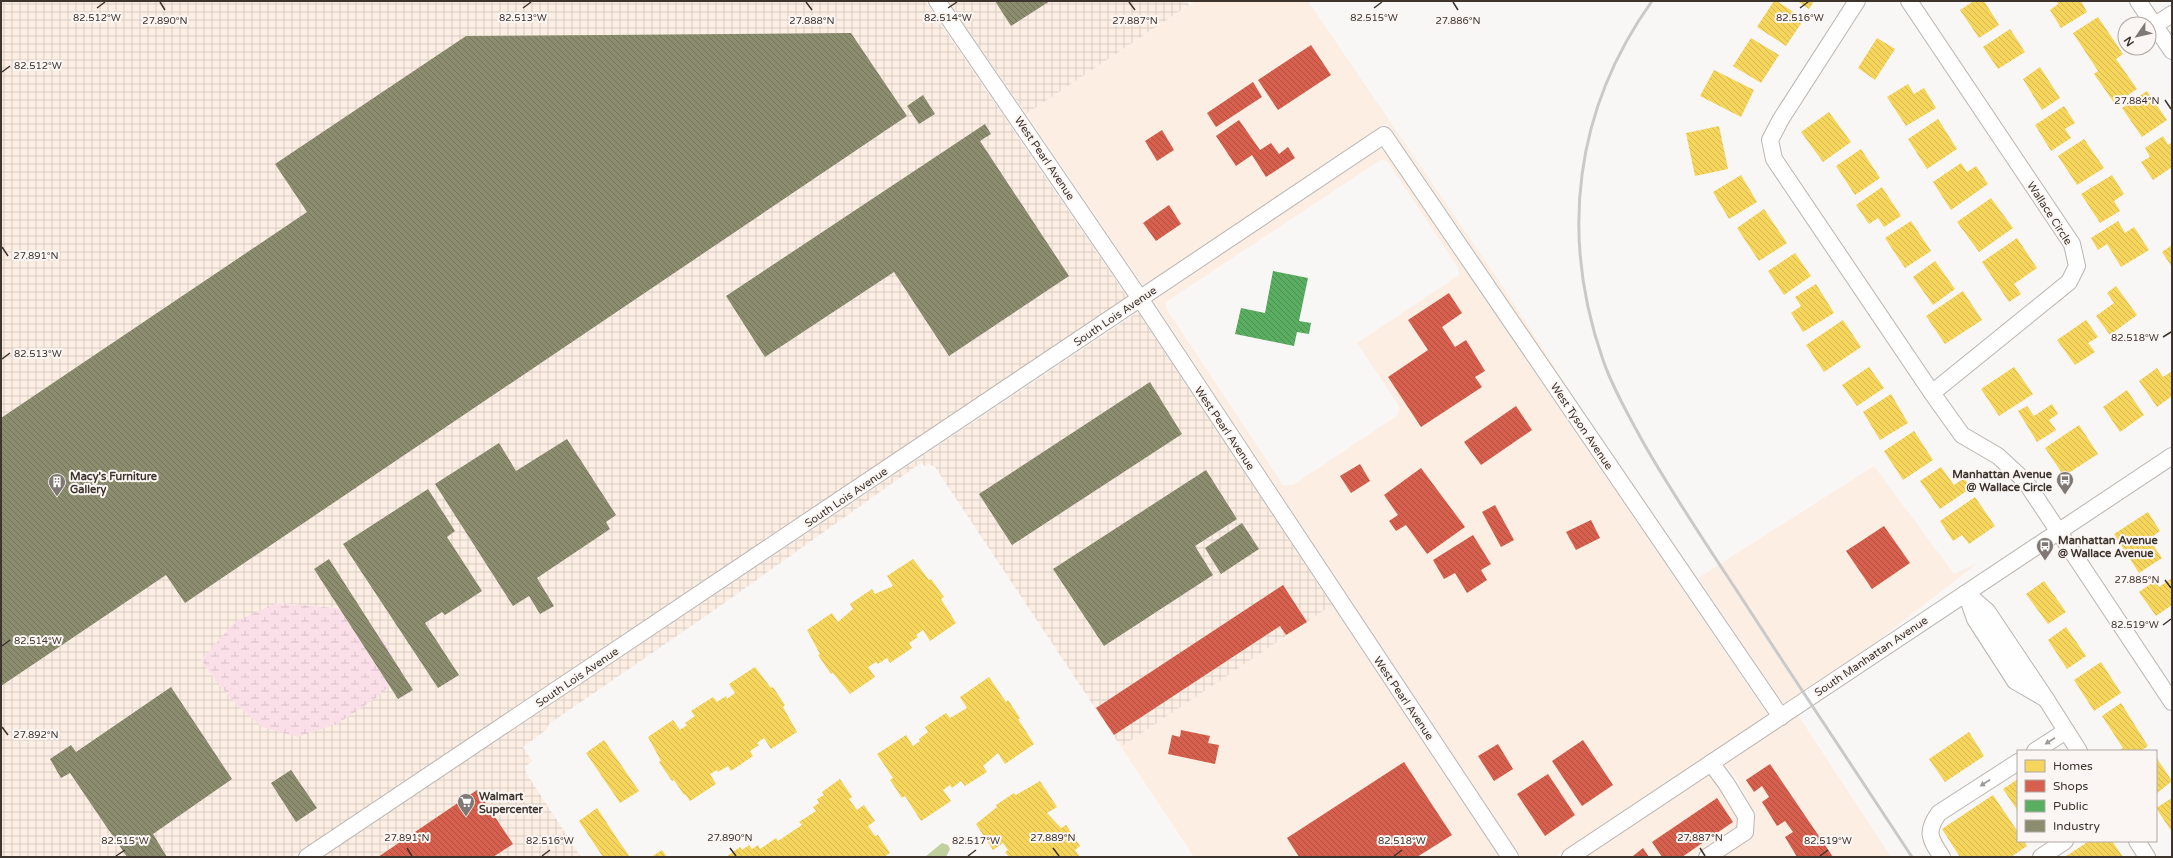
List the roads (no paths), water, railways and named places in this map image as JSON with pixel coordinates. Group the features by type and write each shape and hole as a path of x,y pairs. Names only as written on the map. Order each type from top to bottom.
{"street":[{"name":"West Pearl Avenue","path":"936,1 1141,300 1510,857"},
{"path":"1857,1 1781,119 1770,140 1774,159 1962,435 1998,456 2025,481 2172,702"},
{"name":"Wallace Circle","path":"1909,1 2072,244 2077,266 2069,282 1932,393"},
{"path":"2138,1 2148,16"},
{"path":"2157,23 2172,14"},
{"path":"2157,29 2172,51"},
{"name":"South Lois Avenue","path":"307,857 1141,300 1384,135"},
{"name":"West Tyson Avenue","path":"1384,135 1781,717"},
{"name":"South Manhattan Avenue","path":"1570,857 2172,456"},
{"path":"1966,593 1987,611 2009,658 2015,681 2046,699 2078,750"},
{"path":"2037,750 2066,731"},
{"path":"1708,857 1745,832 1746,816 1726,783 1711,763"},
{"path":"1942,857 1931,841 1931,824 1939,813 2017,763"},
{"path":"2041,857 2064,842"},
{"path":"2138,842 2148,857"}],"railway":[{"path":"1652,1 1626,42 1606,85 1591,129 1582,174 1579,220 1581,266 1589,313 1603,360 1627,412 1654,462 1702,538 1912,857"}],"place":[{"name":"Manhattan Avenue @ Wallace Circle","path":"2065,495"},
{"name":"Macy's Furniture Gallery","path":"57,497"},
{"name":"Manhattan Avenue @ Wallace Avenue","path":"2045,561"},
{"name":"Walmart Supercenter","path":"466,817"}]}
